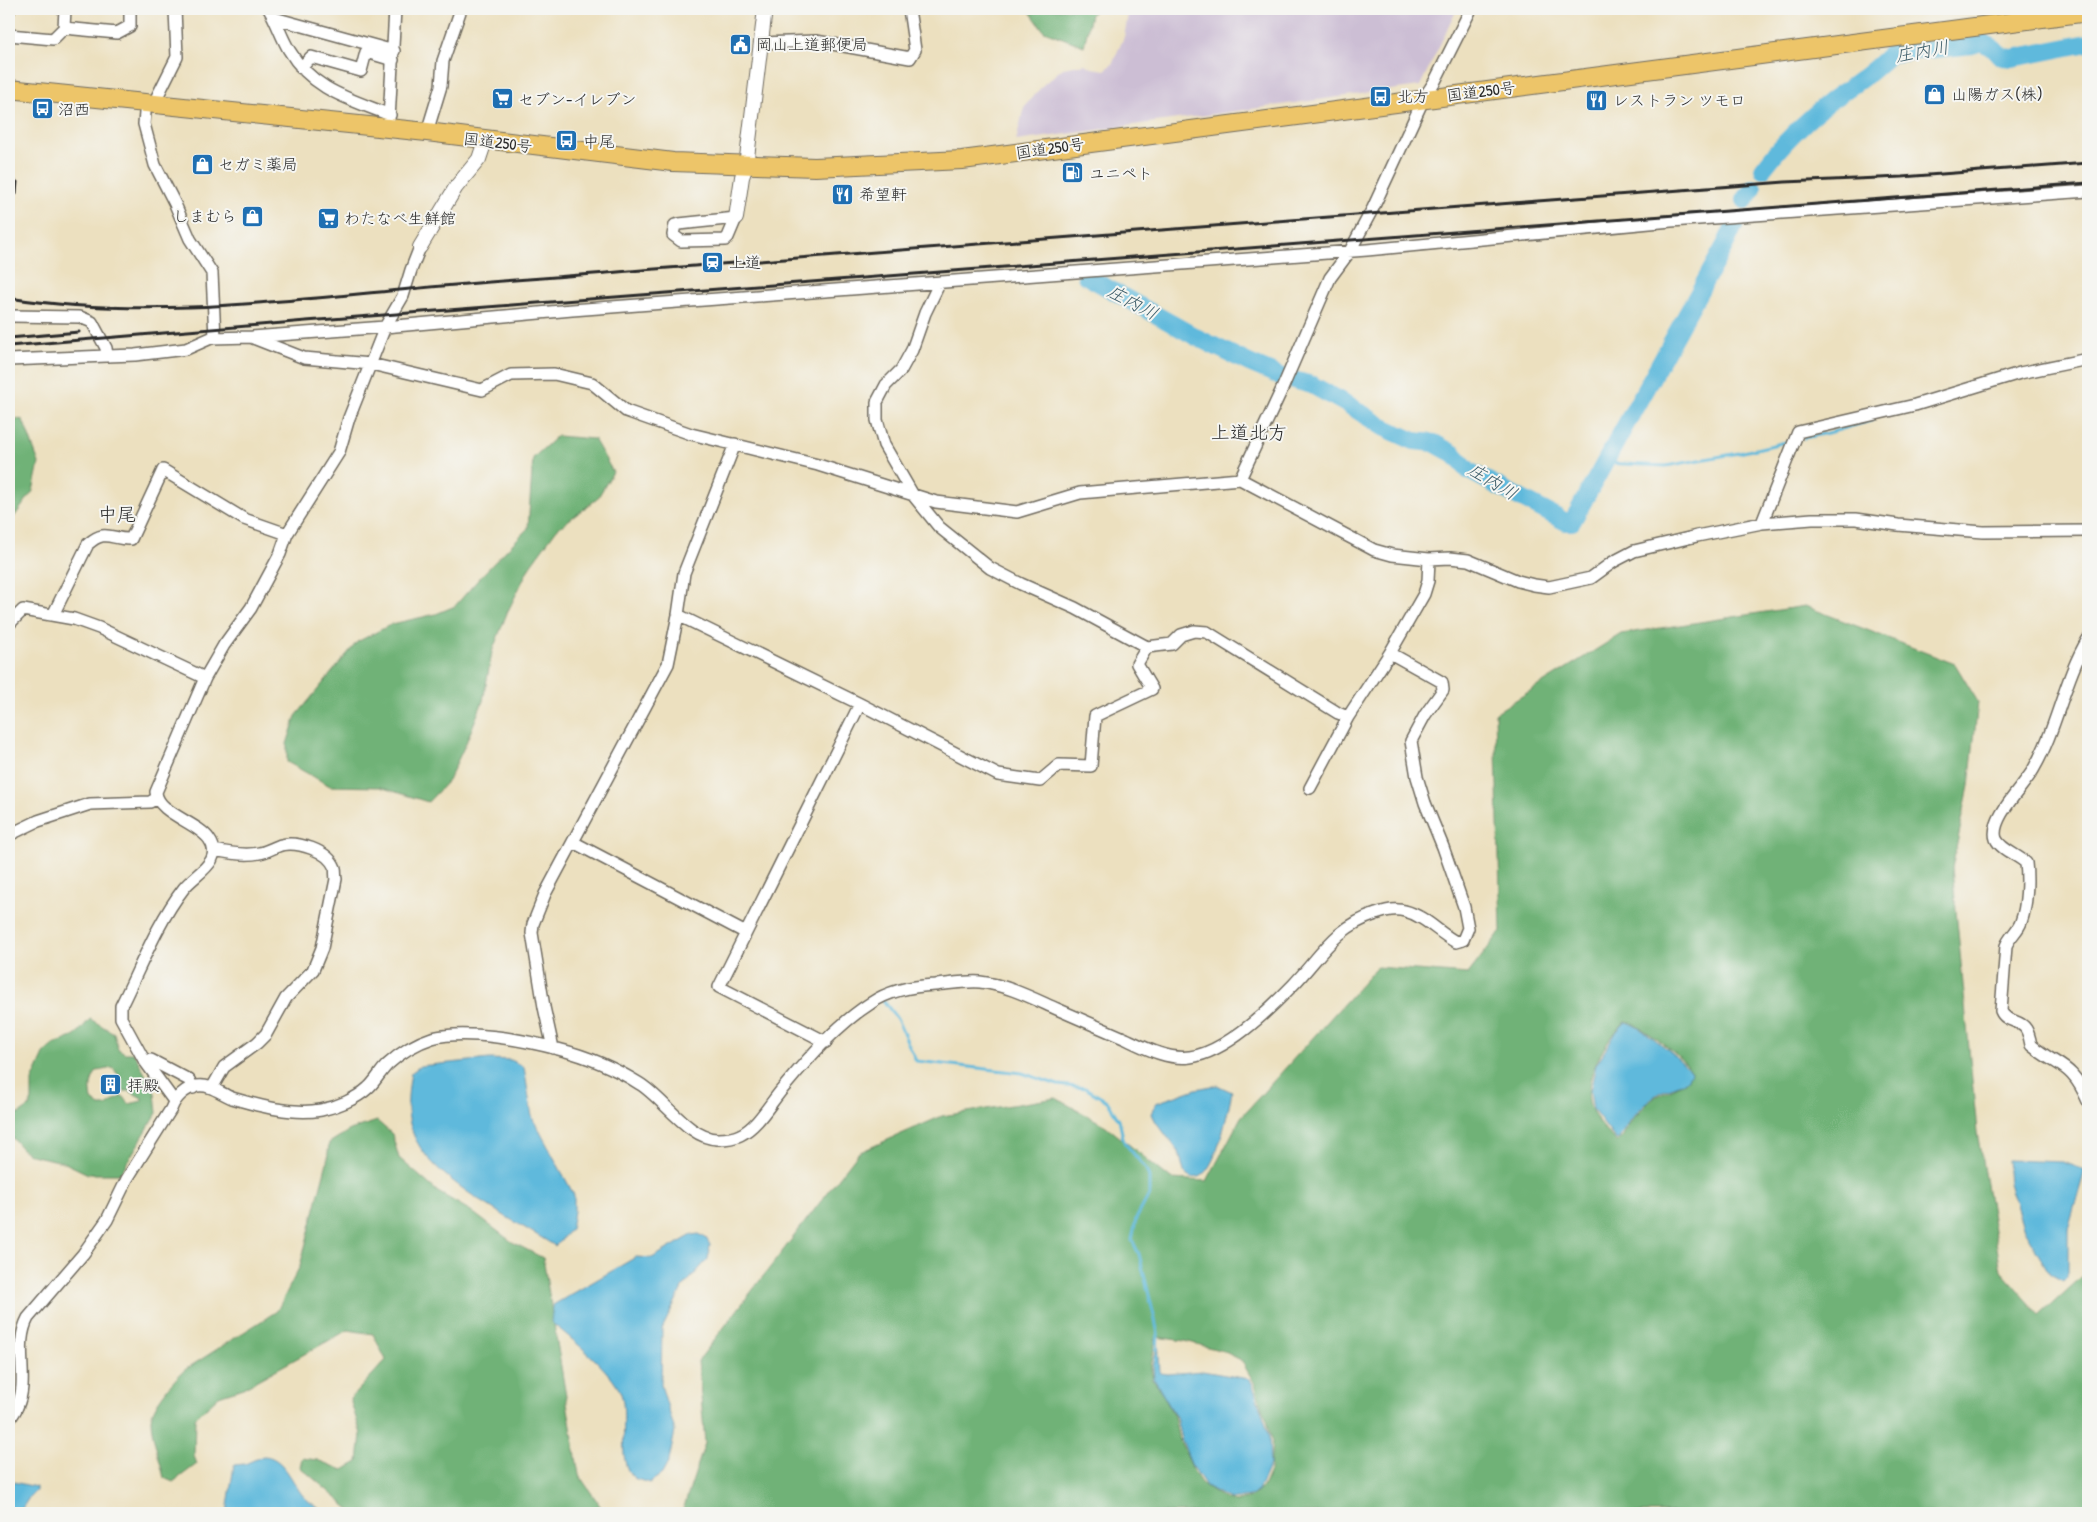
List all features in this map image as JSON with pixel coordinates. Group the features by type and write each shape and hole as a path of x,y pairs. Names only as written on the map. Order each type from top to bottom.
{"highway":[{"name":"国道250号","path":"9,89 150,103 389,122 427,132 485,141 673,162 815,167 962,160 2088,12"}],"street":[{"path":"9,35 53,39 64,28 65,9"},
{"path":"64,28 117,33 130,26 130,9"},
{"path":"175,9 177,56 150,103 144,124 155,165 190,239 212,273 215,338"},
{"path":"272,13 281,37 302,68 327,90 389,122 395,9"},
{"path":"427,132 441,86 443,61 461,9"},
{"path":"736,218 675,225 673,235 681,241 725,240 736,218 742,177 746,166 765,9"},
{"path":"762,43 816,41 910,58 915,50 909,9"},
{"path":"1240,480 1330,278 1350,251 1373,208 1424,98 1471,9"},
{"path":"272,13 394,55"},
{"path":"302,68 311,57 361,71 366,52 394,55"},
{"path":"174,1101 144,1060 122,1018 122,1006 166,912 186,885 206,868 212,859 214,850 208,839 199,830 161,805 156,792 205,678 224,644 251,608 280,554 288,534 339,452 349,418 385,327 403,296 420,247 452,194 478,159 485,141"},
{"path":"9,360 135,355 186,349 215,338 385,327 572,310 1350,251 1671,221 2088,191"},
{"path":"940,282 925,313 912,350 901,370 886,385 877,402 876,420 884,445 913,495 939,528 990,568 1075,608 1147,647 1172,644 1181,635 1194,631 1207,632 1348,717"},
{"path":"9,316 80,318 92,322 106,348 107,356"},
{"path":"252,337 304,358 371,364 482,390 511,375 554,374 592,383 626,411 691,434 818,465 936,502 1017,512 1080,493 1240,480 1374,550 1392,555 1429,559 1450,558 1468,560 1518,581 1549,587 1592,578 1613,562 1634,551 1762,523 1812,519 1856,519 1898,526 1983,532 2088,531"},
{"path":"1762,523 1798,432 1916,405 2020,372 2088,359"},
{"path":"553,1048 536,961 532,933 533,924 545,894 668,664 678,616 684,573 735,444"},
{"path":"53,616 88,544 105,534 125,540 131,539 163,470 244,519 288,534"},
{"path":"1310,788 1348,717 1390,653 1424,594 1428,580 1429,559"},
{"path":"9,624 23,610 74,619 99,628 205,678"},
{"path":"678,616 860,704 998,776 1040,781 1058,765 1091,766 1096,716 1152,689 1137,664 1147,647"},
{"path":"2088,639 2033,771 2000,817 1996,839 2001,845 2026,862 2027,871 2021,923 2008,940 2006,946 2001,1011 2006,1019 2023,1026 2027,1030 2031,1045 2072,1072 2081,1084 2088,1101"},
{"path":"9,1420 18,1407 22,1391 21,1339 23,1328 34,1310 83,1254 107,1220 127,1179 171,1109 174,1101 185,1091 198,1086 212,1088 230,1097 284,1110 318,1111 345,1102 369,1087 387,1065 413,1047 431,1038 450,1036 496,1037 530,1042 593,1060 641,1084 668,1106 690,1129 711,1139 721,1139 739,1135 753,1125 783,1088 851,1018 872,1002 887,994 916,986 978,982 1002,986 1025,994 1158,1054 1186,1058 1203,1054 1229,1041 1252,1023 1295,984 1336,936 1357,920 1388,910 1406,911 1428,921 1441,934 1456,942 1463,940 1468,928 1464,907 1425,803 1417,777 1411,742 1425,715 1443,690 1442,682 1390,653"},
{"path":"826,1042 720,987 860,704"},
{"path":"9,835 38,821 90,804 150,802 157,798"},
{"path":"573,842 746,933"},
{"path":"212,1088 224,1067 257,1044 266,1034 286,998 312,970 322,948 336,879 335,868 329,859 319,852 302,846 283,844 260,854 230,853 214,850"},
{"path":"144,1060 152,1060 189,1080 193,1088"}],"shaded area":[{"path":"1129,9 1457,9 1420,86 1016,141 1024,107 1044,84 1063,68 1085,64 1092,68 1105,70 1112,64 1124,37"}],"green space":[{"path":"1028,9 1097,9 1091,14 1084,46 1044,31"},
{"path":"9,417 23,420 39,463 33,491 9,524"},
{"path":"557,436 594,439 613,472 597,499 557,529 530,566 507,613 492,652 483,701 448,781 428,802 380,787 330,786 287,762 287,744 296,716 357,642 392,624 436,614 455,606 528,528 533,458"},
{"path":"1805,606 1955,664 1978,702 1969,786 1952,868 1977,1132 2001,1271 2040,1315 2088,1271 2088,1513 682,1513 705,1443 698,1361 858,1153 942,1116 1056,1098 1106,1126 1171,1179 1207,1181 1241,1117 1377,967 1468,974 1501,931 1495,713 1621,634","holes":["1626,1021 1642,1029 1662,1043 1691,1072 1685,1082 1659,1095 1646,1105 1631,1121 1622,1138 1616,1142 1591,1108 1589,1085 1597,1061 1611,1038","1156,1337 1185,1341 1223,1351 1241,1360 1255,1384 1272,1440 1270,1471 1263,1487 1250,1498 1235,1502 1226,1500 1201,1483 1194,1472 1178,1436 1174,1416 1153,1380 1151,1367"]},
{"path":"90,1019 114,1033 118,1049 125,1053 134,1053 155,1093 157,1113 120,1174 88,1174 63,1162 31,1155 23,1150 9,1134 9,1112 19,1114 29,1107 32,1100 32,1081 45,1052 53,1045 75,1036","holes":["113,1068 119,1076 123,1091 129,1091 142,1098 142,1101 129,1104 121,1096 106,1106 100,1106 92,1100 91,1085 97,1071"]},
{"path":"377,1121 392,1134 399,1158 438,1192 471,1211 512,1242 543,1258 579,1475 605,1513 354,1513 300,1467 302,1458 317,1460 343,1470 358,1462 361,1434 350,1399 386,1360 373,1334 348,1330 243,1388 219,1396 195,1418 194,1456 197,1464 173,1482 164,1478 151,1426 152,1414 159,1400 170,1385 186,1369 277,1311 300,1266 327,1162 329,1143 350,1130"}],"water":[{"path":"1626,1022 1642,1030 1691,1072 1689,1077 1681,1084 1661,1092 1645,1104 1630,1120 1619,1139 1616,1140 1593,1110 1590,1091 1596,1065 1617,1031"},
{"path":"490,1059 511,1060 524,1067 532,1117 574,1195 571,1229 555,1246 499,1213 458,1185 426,1156 412,1132 408,1107 411,1073 420,1066"},
{"path":"1217,1085 1232,1092 1223,1132 1211,1164 1203,1174 1194,1178 1184,1172 1179,1152 1152,1114 1156,1103 1196,1089"},
{"path":"2007,1160 2063,1162 2085,1170 2068,1229 2068,1276 2063,1281 2050,1274 2024,1230 2009,1183"},
{"path":"699,1234 706,1238 710,1245 708,1259 682,1288 662,1329 661,1385 675,1431 669,1461 662,1474 649,1483 634,1478 628,1470 624,1449 624,1410 619,1389 597,1362 551,1322 553,1305 636,1257 652,1258 692,1235"},
{"path":"1158,1338 1160,1373 1202,1371 1249,1379 1252,1383 1269,1434 1270,1464 1258,1491 1249,1497 1230,1500 1206,1486 1191,1464 1180,1435 1176,1417 1154,1379 1153,1368"},
{"path":"263,1456 277,1460 287,1471 304,1497 327,1513 227,1513 234,1465 245,1464"},
{"path":"9,1481 36,1487 36,1491 30,1496 19,1513 9,1513"}],"waterway":[{"name":"庄内川","path":"1763,169 1804,123 1870,72 1890,54 1972,45 1981,42 1994,48 2002,57 2013,58 2088,43"},
{"name":"庄内川","path":"1745,200 1753,188"},
{"name":"庄内川","path":"1086,276 1196,337 1249,363 1282,377 1312,385 1383,427 1414,441 1434,443 1454,454 1469,471 1566,522 1572,522 1734,226"},
{"path":"1804,438 1873,420"},
{"path":"1604,463 1666,466 1739,453 1786,442"},
{"path":"883,1000 897,1019 916,1061 1022,1073 1058,1085 1085,1088 1107,1101 1119,1120 1124,1142 1146,1169 1149,1177 1149,1195 1136,1219 1132,1240 1139,1254 1155,1320 1158,1334 1157,1350"}],"railway":[{"path":"9,298 59,304 159,308 260,303 468,284 1785,182 1902,177 2088,163"},
{"path":"16,194 17,182"},
{"path":"9,346 306,321 2088,183"},
{"path":"9,338 79,332"}],"place":[{"name":"岡山上道郵便局","path":"740,44"},
{"name":"山陽ガス(株)","path":"1935,94"},
{"name":"北方","path":"1381,96"},
{"name":"セブン-イレブン","path":"502,99"},
{"name":"レストラン ツモロ","path":"1597,100"},
{"name":"沼西","path":"42,109"},
{"name":"中尾","path":"567,141"},
{"name":"セガミ薬局","path":"202,164"},
{"name":"ユニペト","path":"1073,173"},
{"name":"希望軒","path":"843,194"},
{"name":"しまむら","path":"253,216"},
{"name":"わたなべ生鮮館","path":"328,218"},
{"name":"上道","path":"713,262"},
{"name":"拝殿","path":"111,1085"}],"district":[{"name":"上道北方","path":"1249,432"},
{"name":"中尾","path":"117,514"}]}
